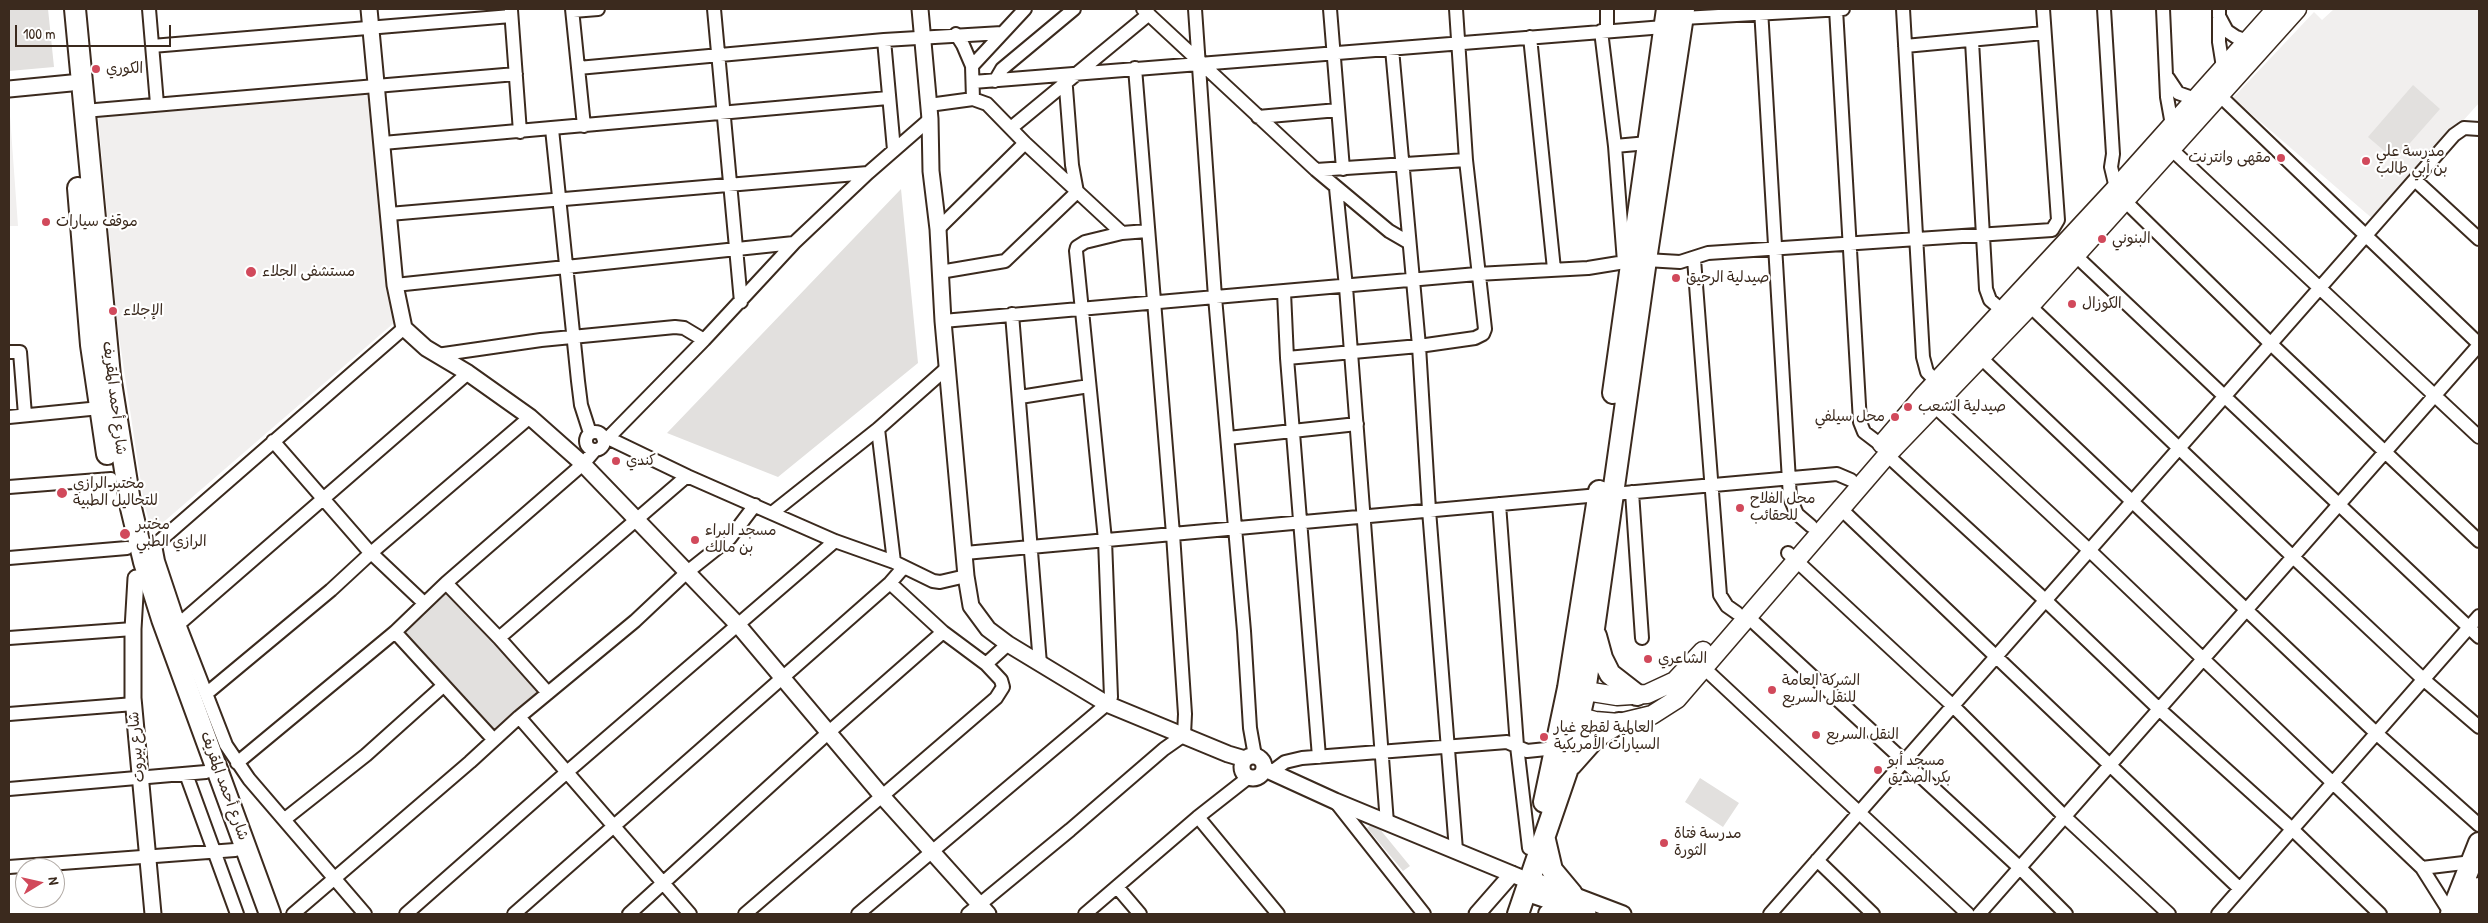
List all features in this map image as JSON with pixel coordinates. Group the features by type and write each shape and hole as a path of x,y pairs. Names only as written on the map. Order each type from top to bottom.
{"main road":[{"name":"شارع أحمد المقريف","path":"64,9 70,83 88,239 122,464 144,562 162,619 270,914"},
{"name":"شارع أحمد المقريف","path":"75,9 84,111 88,239 100,408 111,479 136,578 257,914"},
{"path":"1792,557 1811,526 1851,480 1884,450 1928,401 1980,357 2076,255 2123,188 2172,125 2195,99 2213,89 2223,68 2276,9"},
{"path":"1928,401 1937,382 2123,188 2170,148 2213,89 2297,9"},
{"path":"1576,690 1595,630 1615,494 1634,261 1648,143 1675,16"},
{"path":"1634,261 1675,16"},
{"path":"1576,690 1618,696 1637,695 1654,692 1675,681 1742,614 1792,557 1841,509 1884,450"},
{"path":"1505,914 1522,881 1566,771 1576,690 1615,494"},
{"path":"1572,715 1619,722 1652,715 1666,708 1704,668 1742,614"},
{"path":"1595,630 1602,658 1610,674 1637,695"},
{"path":"1549,914 1578,906 1552,870 1537,843 1556,748 1572,715"},
{"path":"1566,771 1590,743 1619,722"},
{"path":"2451,914 2479,843"},
{"path":"1518,914 1522,881"},
{"path":"2469,914 2479,888"}],"street":[{"path":"149,9 157,104"},
{"path":"369,9 395,285 404,328 437,354 468,373 530,418 583,464 738,625 931,852 978,911 1164,749 1184,735"},
{"path":"584,126 572,10 598,9"},
{"path":"714,9 741,302"},
{"path":"920,9 930,112 932,171 938,229 943,321 966,576 971,606 975,614 988,629 1008,644 1107,704 1228,754 1264,763 1269,770 1335,801 1456,850 1578,906 1623,914"},
{"path":"972,66 1025,9"},
{"path":"995,81 1002,69 1074,9"},
{"path":"1195,9 1215,297 1236,528 1250,728 1250,758 1242,769 1249,777"},
{"path":"1330,9 1343,169"},
{"path":"1286,358 1419,346 1474,338 1483,334 1485,329 1477,274 1466,160 1456,9"},
{"path":"1607,9 1604,31 1615,146 1634,261"},
{"path":"1836,9 1860,422 1864,432 2380,914"},
{"path":"973,82 1069,78 1135,68 1334,54 1604,31 1675,16 1843,9"},
{"path":"1904,9 1915,240 1923,357 1927,372 1937,382"},
{"path":"943,321 1154,304 1477,274 1554,270 1634,261 1680,262 1708,253 2048,232 2057,224 2043,9"},
{"path":"2104,9 2113,154 2123,188 2271,344 2479,541"},
{"path":"2163,9 2168,106 2172,125"},
{"path":"1011,128 1146,11 1336,188 1388,231 1408,242"},
{"path":"1761,11 1788,478 1790,498 1794,510 1811,526"},
{"path":"152,46 371,29 511,12 520,132"},
{"path":"2219,12 2227,31 2236,38 2247,41"},
{"path":"2219,12 2219,42 2223,68"},
{"path":"578,68 956,34 1002,33"},
{"path":"956,34 972,66 973,99"},
{"path":"1905,46 2044,34"},
{"path":"1530,37 1554,270"},
{"path":"884,40 894,150"},
{"path":"1972,41 1987,295 2004,312"},
{"path":"1392,49 1408,242 1419,346 1429,510 1456,850"},
{"path":"1135,68 1173,534 1185,714 1184,735"},
{"path":"84,111 516,74"},
{"path":"1069,78 1072,166 1077,192"},
{"path":"2168,78 2178,93 2195,99"},
{"path":"9,89 70,83"},
{"path":"1979,914 2479,345 2213,89"},
{"path":"383,143 888,98"},
{"path":"237,763 395,632 446,583 583,464 595,450 602,446 605,438 741,302 794,243 894,150 930,112 973,99 987,104 1025,143 1122,233"},
{"path":"1258,117 1338,110"},
{"path":"1775,912 1817,860 1904,760 2414,180 2459,131 2470,127 2479,129"},
{"path":"552,129 581,405 590,433"},
{"path":"938,229 1025,143"},
{"path":"1615,146 1648,143"},
{"path":"2170,148 2479,437"},
{"path":"1316,170 1466,160"},
{"path":"389,214 868,173"},
{"path":"2414,180 2479,239"},
{"path":"1336,188 1346,287 1387,823"},
{"path":"940,272 1005,261 1077,192"},
{"path":"858,914 1107,704 1112,688 1105,540 1083,309 1076,256 1077,247 1084,242 1122,233 1147,231"},
{"path":"395,285 794,243"},
{"path":"2076,255 2338,506 2479,637"},
{"path":"1694,259 1720,595 1727,606 1742,614 1904,760 2020,868 2066,914"},
{"path":"1284,292 1286,358 1319,757"},
{"path":"2030,306 2293,558 2423,679 2479,728"},
{"path":"1012,314 1040,664"},
{"path":"437,354 675,327 689,330 704,340"},
{"path":"365,914 237,763 226,745 179,624 158,561 156,545 404,328"},
{"path":"9,352 20,352 25,415"},
{"path":"1980,357 2376,733 2479,825"},
{"path":"772,513 878,429 948,367"},
{"path":"179,624 468,373"},
{"path":"1020,397 1089,386"},
{"path":"1928,401 2089,550 2202,660 2422,868 2451,914"},
{"path":"9,417 100,408"},
{"path":"206,694 324,596 371,553 530,418"},
{"path":"1228,438 1292,429 1357,424"},
{"path":"514,914 890,583 899,565 878,429"},
{"path":"595,450 589,448 586,443 586,437 590,433 598,432 605,438 686,476 835,541 899,565 933,581 940,582 966,576"},
{"path":"273,441 371,553 424,603"},
{"path":"965,553 1788,478 1837,474 1851,480"},
{"path":"499,638 686,476"},
{"path":"9,487 111,479"},
{"path":"1615,494 1642,638"},
{"path":"1499,504 1517,746 1537,843"},
{"path":"293,914 333,878 367,852 519,717 629,626 686,573 730,538 755,505"},
{"path":"1841,509 2240,889"},
{"path":"406,914 567,772 835,541"},
{"path":"9,558 127,548"},
{"path":"1792,557 1953,706 2065,817 2169,914"},
{"name":"شارع بيروت","path":"136,578 133,629 134,704 153,914"},
{"path":"446,583 548,693"},
{"path":"745,914 1001,692 1003,688 1001,680 986,664 943,632 890,583"},
{"path":"2218,914 2479,616"},
{"path":"9,638 133,629"},
{"path":"395,632 494,740"},
{"path":"629,914 829,732 943,632"},
{"path":"986,664 1008,644"},
{"path":"1704,668 1968,914"},
{"path":"285,818 366,755 443,686"},
{"path":"9,714 134,704"},
{"path":"519,717 690,914"},
{"path":"1085,914 1198,817 1249,777 1259,777 1284,762 1319,757 1507,742 1527,750 1556,748"},
{"path":"9,789 206,772"},
{"path":"186,774 237,914"},
{"path":"1335,801 1424,914"},
{"path":"1198,817 1278,914"},
{"path":"9,867 235,850"},
{"path":"1817,860 1873,914"},
{"path":"2422,868 2472,862"},
{"path":"1477,914 1522,881"},
{"path":"1117,887 1140,914"}],"shaded area":[{"path":"9,9 48,9 54,67 9,71"},
{"name":"مدرسة علي بن أبي طالب","path":"2334,9 2479,9 2479,103 2374,220 2233,98 2314,12 2322,20"},
{"path":"2413,85 2440,109 2395,160 2368,137"},
{"name":"مستشفى الجلاء","path":"373,91 395,322 152,532 144,503 118,330 98,115"},
{"path":"9,102 18,226 9,226"},
{"path":"901,189 918,363 778,477 667,433"},
{"path":"446,584 546,693 494,739 395,631"},
{"path":"1700,778 1739,803 1723,827 1685,802"},
{"path":"1374,822 1410,866 1403,871 1367,828"}],"place":[{"name":"الكوري","path":"96,69"},
{"name":"مقهى وانترنت","path":"2281,158"},
{"name":"مدرسة علي بن أبي طالب","path":"2366,161"},
{"name":"موقف سيارات","path":"46,222"},
{"name":"البنوني","path":"2102,239"},
{"name":"مستشفى الجلاء","path":"251,272"},
{"name":"صيدلية الرحيق","path":"1676,278"},
{"name":"الكوزال","path":"2072,304"},
{"name":"الإجلاء","path":"113,311"},
{"name":"صيدلية الشعب","path":"1908,407"},
{"name":"محل سيلفي","path":"1895,417"},
{"name":"كندي","path":"616,461"},
{"name":"مختبر الرازي للتحاليل الطبية","path":"62,493"},
{"name":"محل الفلاح للحقائب","path":"1740,508"},
{"name":"مختبر الرازي الطبي","path":"125,534"},
{"name":"مسجد البراء بن مالك","path":"695,540"},
{"name":"الشاعري","path":"1648,659"},
{"name":"الشركة العامة للنقل السريع","path":"1772,690"},
{"name":"النقل السريع","path":"1816,735"},
{"name":"العالمية لقطع غيار السيارات الأمريكية","path":"1544,737"},
{"name":"مسجد أبو بكر الصديق","path":"1878,770"},
{"name":"مدرسة فتاة الثورة","path":"1664,843"}]}
